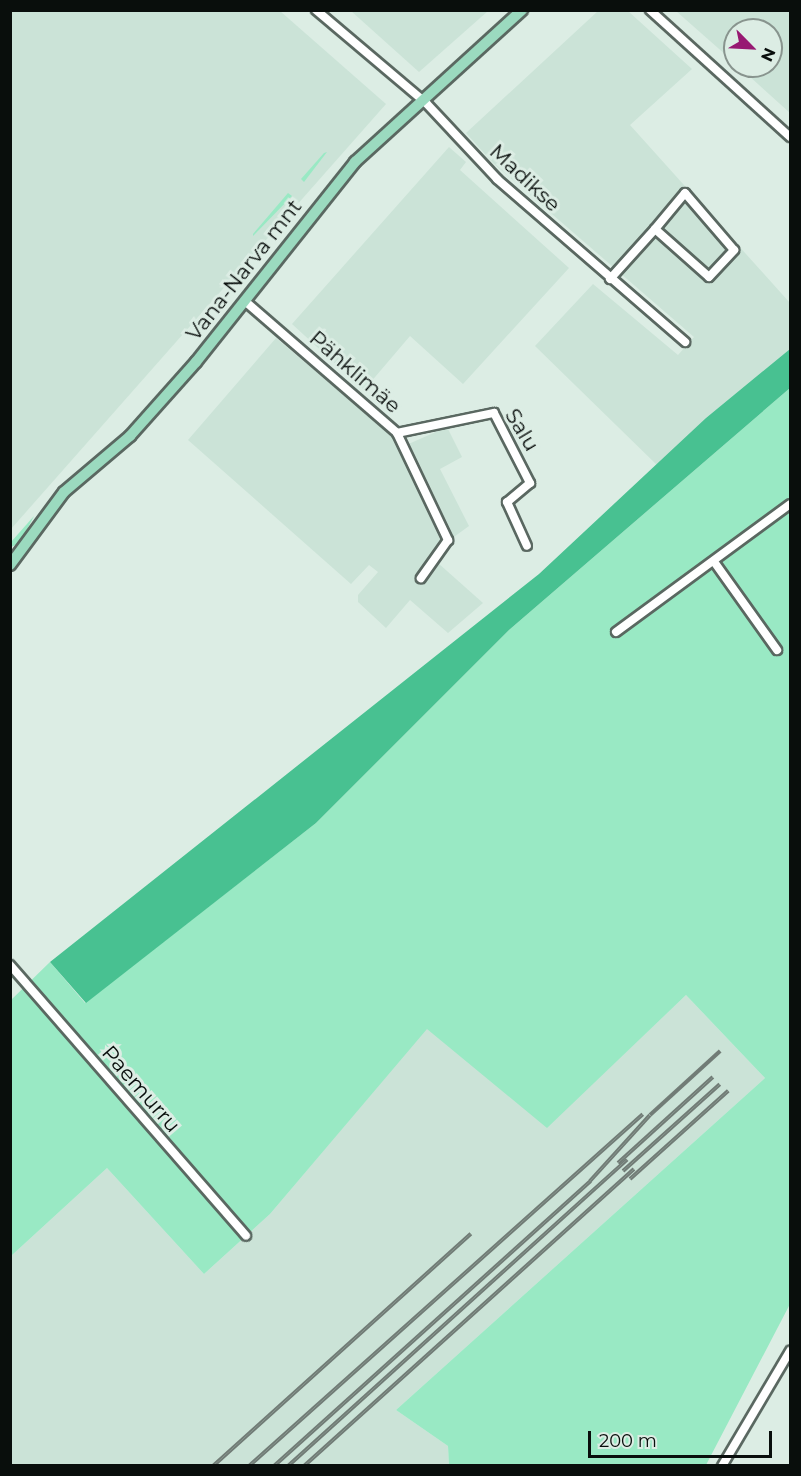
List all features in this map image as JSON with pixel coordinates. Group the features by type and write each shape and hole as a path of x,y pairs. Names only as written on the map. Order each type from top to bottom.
{"main road":[{"name":"Vana-Narva mnt","path":"10,565 64,492 130,436 246,302 355,162 420,98 522,10"}],"street":[{"name":"Madikse","path":"316,10 420,98 497,179 685,342"},
{"path":"650,10 790,137"},
{"path":"610,279 685,193 734,250 709,278 655,230"},
{"name":"Pähklimäe","path":"246,302 397,433 447,540 421,578"},
{"name":"Salu","path":"397,433 494,413 530,483 507,502 527,546"},
{"path":"616,632 715,562 790,504"},
{"path":"715,562 777,650"},
{"name":"Paemurru","path":"10,965 246,1236"},
{"path":"722,1466 790,1351"}],"shaded area":[{"path":"11,11 280,11 386,104 11,529"},
{"path":"351,11 488,11 419,72"},
{"path":"598,11 628,11 692,69 630,125 790,303 790,349 706,418 659,467 535,346 593,284 678,355 694,337 493,163 466,133"},
{"path":"676,11 790,11 790,113 751,78 783,78 783,18 723,18 723,52"},
{"path":"449,147 466,162 460,170 569,268 463,384 410,336 364,390 292,324"},
{"path":"276,338 404,446 447,427 462,457 440,469 469,526 429,555 483,603 448,633 410,600 386,628 358,602 358,595 378,572 369,565 351,584 188,440"},
{"path":"686,995 765,1078 396,1410 448,1446 449,1465 11,1466 11,1256 107,1168 204,1274 270,1214 427,1028 547,1127"}],"green space":[{"path":"327,152 304,182 301,179"},
{"path":"288,193 292,196 253,236 253,234"},
{"path":"790,349 790,388 509,630 316,823 86,1003 50,962 539,574 706,418"},
{"path":"790,388 790,1304 706,1465 449,1465 448,1446 396,1410 765,1078 686,995 547,1128 427,1029 270,1214 204,1274 107,1168 11,1256 11,1000 50,962 85,1003 316,823 509,630"},
{"path":"34,516 20,543 11,547 11,542"}],"railway":[{"path":"274,1466 590,1181 650,1115 720,1051"},
{"path":"618,1163 713,1077"},
{"path":"623,1171 720,1084"},
{"path":"630,1179 728,1091"},
{"path":"249,1466 643,1114"},
{"path":"288,1466 627,1160"},
{"path":"304,1466 634,1169"},
{"path":"213,1466 471,1234"}]}
